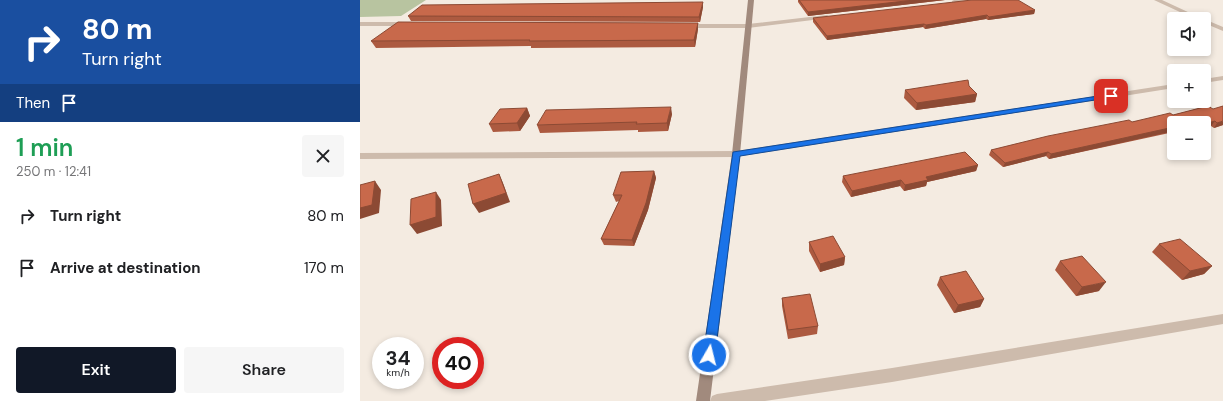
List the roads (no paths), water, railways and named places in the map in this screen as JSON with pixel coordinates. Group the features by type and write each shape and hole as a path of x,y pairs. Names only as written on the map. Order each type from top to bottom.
{"street":[{"path":"703,401 736,154 751,0"},
{"path":"949,3 972,0"},
{"path":"1157,0 1184,12"},
{"path":"677,26 748,26 833,16"},
{"path":"360,24 415,24"},
{"path":"1211,24 1223,29"},
{"path":"1211,80 1223,78"},
{"path":"360,156 736,154 1167,87"},
{"path":"717,401 892,374 1223,318"}]}
